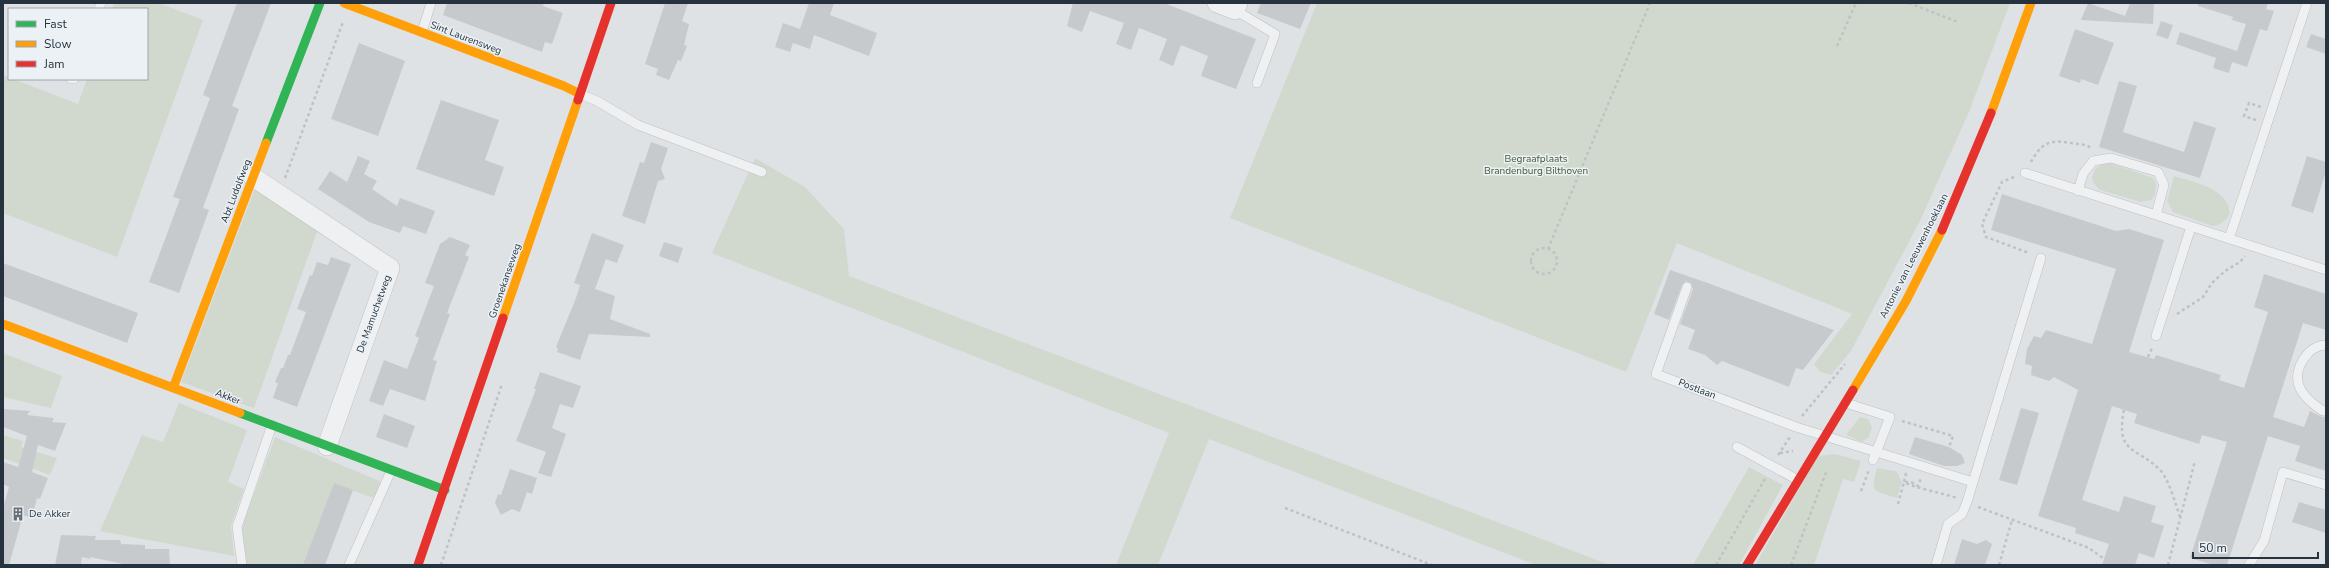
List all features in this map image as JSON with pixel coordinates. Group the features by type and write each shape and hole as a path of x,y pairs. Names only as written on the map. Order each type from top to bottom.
{"street":[{"name":"Abt Ludolfweg","path":"173,388 320,3"},
{"name":"Groenekanseweg","path":"418,565 611,3"},
{"path":"1217,3 1236,6"},
{"name":"Antonie van Leeuwenhoeklaan","path":"1747,565 1796,479 1906,300 1942,228 1994,107 2031,3"},
{"name":"Sint Laurensweg","path":"346,4 580,94"},
{"name":"De Mamuchetweg","path":"254,177 390,268 327,446"},
{"name":"Akker","path":"3,324 445,490"}],"lane":[{"path":"422,32 431,3"},
{"path":"2229,239 2307,3"},
{"path":"1236,6 1275,34 1257,83"},
{"path":"580,94 597,101 638,125 762,172"},
{"path":"2078,191 2083,174 2093,161 2111,158 2158,172 2164,185 2156,215"},
{"path":"2025,173 2326,270"},
{"path":"2156,336 2191,227"},
{"path":"1936,565 1948,524 1962,514 1973,482 2041,258"},
{"name":"Postlaan","path":"1687,287 1656,374 1796,427 1825,434 1875,456 1973,482"},
{"path":"2326,345 2319,345 2306,355 2298,370 2299,386 2310,403 2322,411 2326,410"},
{"path":"1844,403 1890,417 1875,456"},
{"path":"242,565 237,527 272,425"},
{"path":"1737,447 1796,479"},
{"path":"349,565 391,471"},
{"path":"2249,565 2264,541 2284,472 2326,485"}],"path":[{"path":"1548,249 1650,3"},
{"path":"1837,46 1856,3"},
{"path":"1909,3 1958,22"},
{"path":"280,194 346,4"},
{"path":"2041,258 1986,237 1982,224 2002,182 2025,173 2038,148 2049,141 2086,145 2111,158"},
{"path":"2148,357 2156,336 2172,316 2203,297 2212,283 2225,271 2240,262 2252,246"},
{"path":"1540,248 1548,249 1552,251 1557,259 1555,268 1548,274 1539,274 1532,269 1531,257 1540,248"},
{"path":"1716,565 1779,453 1808,407 1847,361"},
{"path":"2124,410 2121,424 2122,436 2125,443 2129,449 2161,472 2180,517"},
{"path":"1890,417 1953,436 1949,447"},
{"path":"1775,455 1799,450"},
{"path":"1861,491 1875,456"},
{"path":"2168,565 2195,461"},
{"path":"1791,565 1828,467"},
{"path":"1898,504 1907,472"},
{"path":"1904,482 1910,486 1918,486 1966,502 2089,548 2104,559"},
{"path":"1285,508 1432,565"},
{"path":"1998,565 2012,519"}],"green space":[{"path":"114,3 159,3 203,20 117,257 3,213 3,75 8,77 8,80 16,80 78,104 87,80 148,80 148,8 112,8"},
{"name":"Begraafplaats Brandenburg Bilthoven","path":"1317,3 2010,3 1969,112 1920,221 1851,351 1831,375 1820,372 1814,364 1852,314 1677,243 1626,372 1230,218"},
{"path":"755,158 805,187 844,229 849,276 1610,565 1536,565 1209,439 1158,565 1116,565 1169,433 712,253"},
{"path":"2104,163 2110,163 2153,178 2156,183 2155,195 2151,200 2141,202 2100,190 2094,184 2092,178 2095,169"},
{"path":"2174,176 2205,186 2218,193 2228,205 2230,212 2225,221 2212,226 2173,212 2167,201"},
{"path":"255,188 318,229 254,408 181,382"},
{"path":"3,353 62,376 51,408 3,397"},
{"path":"179,403 247,430 228,482 244,489 231,526 234,556 100,531 142,435 163,442"},
{"path":"1860,417 1868,419 1872,427 1869,437 1862,442 1846,435"},
{"path":"3,435 23,441 21,447 57,458 50,475 3,458"},
{"path":"275,437 382,482 374,498 336,485 304,565 246,565 242,529"},
{"path":"1835,454 1861,461 1854,482 1843,479 1814,565 1755,565 1818,456"},
{"path":"1749,467 1783,485 1739,565 1693,565"},
{"path":"1877,468 1896,471 1902,482 1897,498 1875,490 1874,483"}],"building":[{"path":"237,3 271,3 232,106 239,109 203,208 209,210 179,293 149,282 180,199 173,197 210,98 203,95"},
{"path":"447,3 544,3 543,6 563,13 552,44 545,42 542,52 443,15"},
{"path":"665,3 688,3 682,21 689,24 684,45 687,46 681,61 678,60 669,80 656,75 658,69 645,64"},
{"path":"809,3 834,3 830,15 877,33 869,56 814,35 810,49 793,43 790,52 775,47 783,23 800,29"},
{"path":"1073,3 1164,3 1256,39 1236,89 1201,76 1208,56 1181,45 1173,66 1159,60 1167,39 1139,28 1131,50 1116,44 1124,23 1090,11 1082,32 1067,26"},
{"path":"1261,3 1311,3 1300,29 1257,13"},
{"path":"2088,3 2125,16 2130,3 2154,3 2153,24 2081,20"},
{"path":"2198,3 2268,3 2266,9 2274,11 2267,31 2260,29 2247,67 2232,62 2229,73 2213,68 2216,58 2176,44 2180,32 2237,51 2246,24 2232,20 2233,17 2198,6"},
{"path":"2161,21 2173,25 2168,39 2156,35"},
{"path":"2075,29 2114,43 2098,85 2081,79 2080,83 2059,76"},
{"path":"2311,34 2326,39 2326,54 2306,47"},
{"path":"359,43 405,61 378,136 331,119"},
{"path":"2119,81 2137,86 2123,132 2184,152 2194,121 2216,128 2200,178 2099,147"},
{"path":"441,100 499,120 485,160 504,167 494,196 416,169"},
{"path":"651,142 668,148 661,169 665,179 658,181 645,224 622,216 640,162 644,163"},
{"path":"358,156 370,161 364,174 377,181 372,189 397,206 400,198 435,211 426,234 403,226 400,233 369,222 318,189 330,171 347,182"},
{"path":"2307,156 2326,162 2326,171 2313,213 2291,206"},
{"path":"2002,194 2116,231 2129,229 2164,240 2129,352 2154,359 2156,355 2221,375 2219,380 2244,388 2268,312 2254,307 2264,274 2326,294 2326,330 2303,323 2273,417 2304,427 2310,411 2322,417 2326,416 2326,471 2295,461 2300,446 2268,436 2227,565 2214,565 2190,558 2227,442 2202,435 2199,444 2134,423 2137,414 2112,406 2082,500 2119,512 2124,496 2156,506 2151,522 2164,526 2154,558 2139,553 2135,565 2102,565 2109,544 2075,533 2076,528 2038,516 2078,390 2054,377 2049,381 2031,375 2032,366 2025,364 2027,349 2034,336 2041,338 2046,330 2092,344 2116,269 1991,230"},
{"path":"592,233 624,245 617,263 606,259 595,289 615,296 610,319 650,334 650,337 589,334 580,360 557,352 558,348 556,347 576,298 580,285 574,283"},
{"path":"450,237 470,245 465,255 469,257 447,313 450,314 433,360 437,361 425,401 390,389 383,406 369,401 384,360 407,369 419,338 415,336 434,286 425,283 440,244"},
{"path":"664,242 683,248 678,263 659,256"},
{"path":"331,257 351,264 297,407 273,398 278,383 275,382 288,355 290,355 306,312 297,309 310,275 312,276 317,262 328,265"},
{"path":"3,263 138,313 127,343 3,296"},
{"path":"1670,270 1834,330 1803,370 1796,368 1789,387 1722,361 1717,365 1705,355 1688,349 1695,330 1680,324 1693,289 1691,283 1686,281 1682,285 1669,320 1654,314"},
{"path":"540,372 581,386 573,408 560,404 552,428 566,434 551,477 538,473 546,452 516,441 536,389 534,389"},
{"path":"2021,408 2039,413 2017,485 1999,480"},
{"path":"3,409 30,411 27,415 54,418 52,422 66,423 55,451 38,445 32,472 48,478 40,499 37,498 32,518 23,515 9,565 3,565 3,508 9,487 3,484 3,462 18,467 27,436 3,427"},
{"path":"384,414 415,426 407,448 376,437"},
{"path":"1915,437 1949,447 1962,455 1965,463 1957,466 1944,466 1909,454"},
{"path":"510,469 537,478 532,494 527,492 520,512 512,509 501,515 495,503 498,494 501,495"},
{"path":"334,483 353,490 325,565 303,565"},
{"path":"2299,502 2326,510 2326,533 2292,522"},
{"path":"61,535 96,536 95,540 120,540 121,544 145,545 145,549 169,549 170,565 128,565 90,557 90,559 82,557 81,565 55,565"},
{"path":"1962,539 1977,544 1986,540 1992,544 1985,565 1954,565"}],"traffic: fast":[{"path":"266,143 320,3"},
{"path":"240,413 445,490"}],"traffic: slow":[{"path":"344,3 564,86 580,94"},
{"path":"1991,113 2031,3"},
{"path":"503,318 578,100"},
{"path":"173,388 266,143"},
{"path":"1853,390 1906,301 1942,230"},
{"path":"3,324 240,413"}],"traffic: jam":[{"path":"578,100 611,3"},
{"path":"1942,230 1991,113"},
{"path":"418,565 503,318"},
{"path":"1747,565 1853,390"}],"place":[{"name":"De Akker","path":"18,514"}]}
